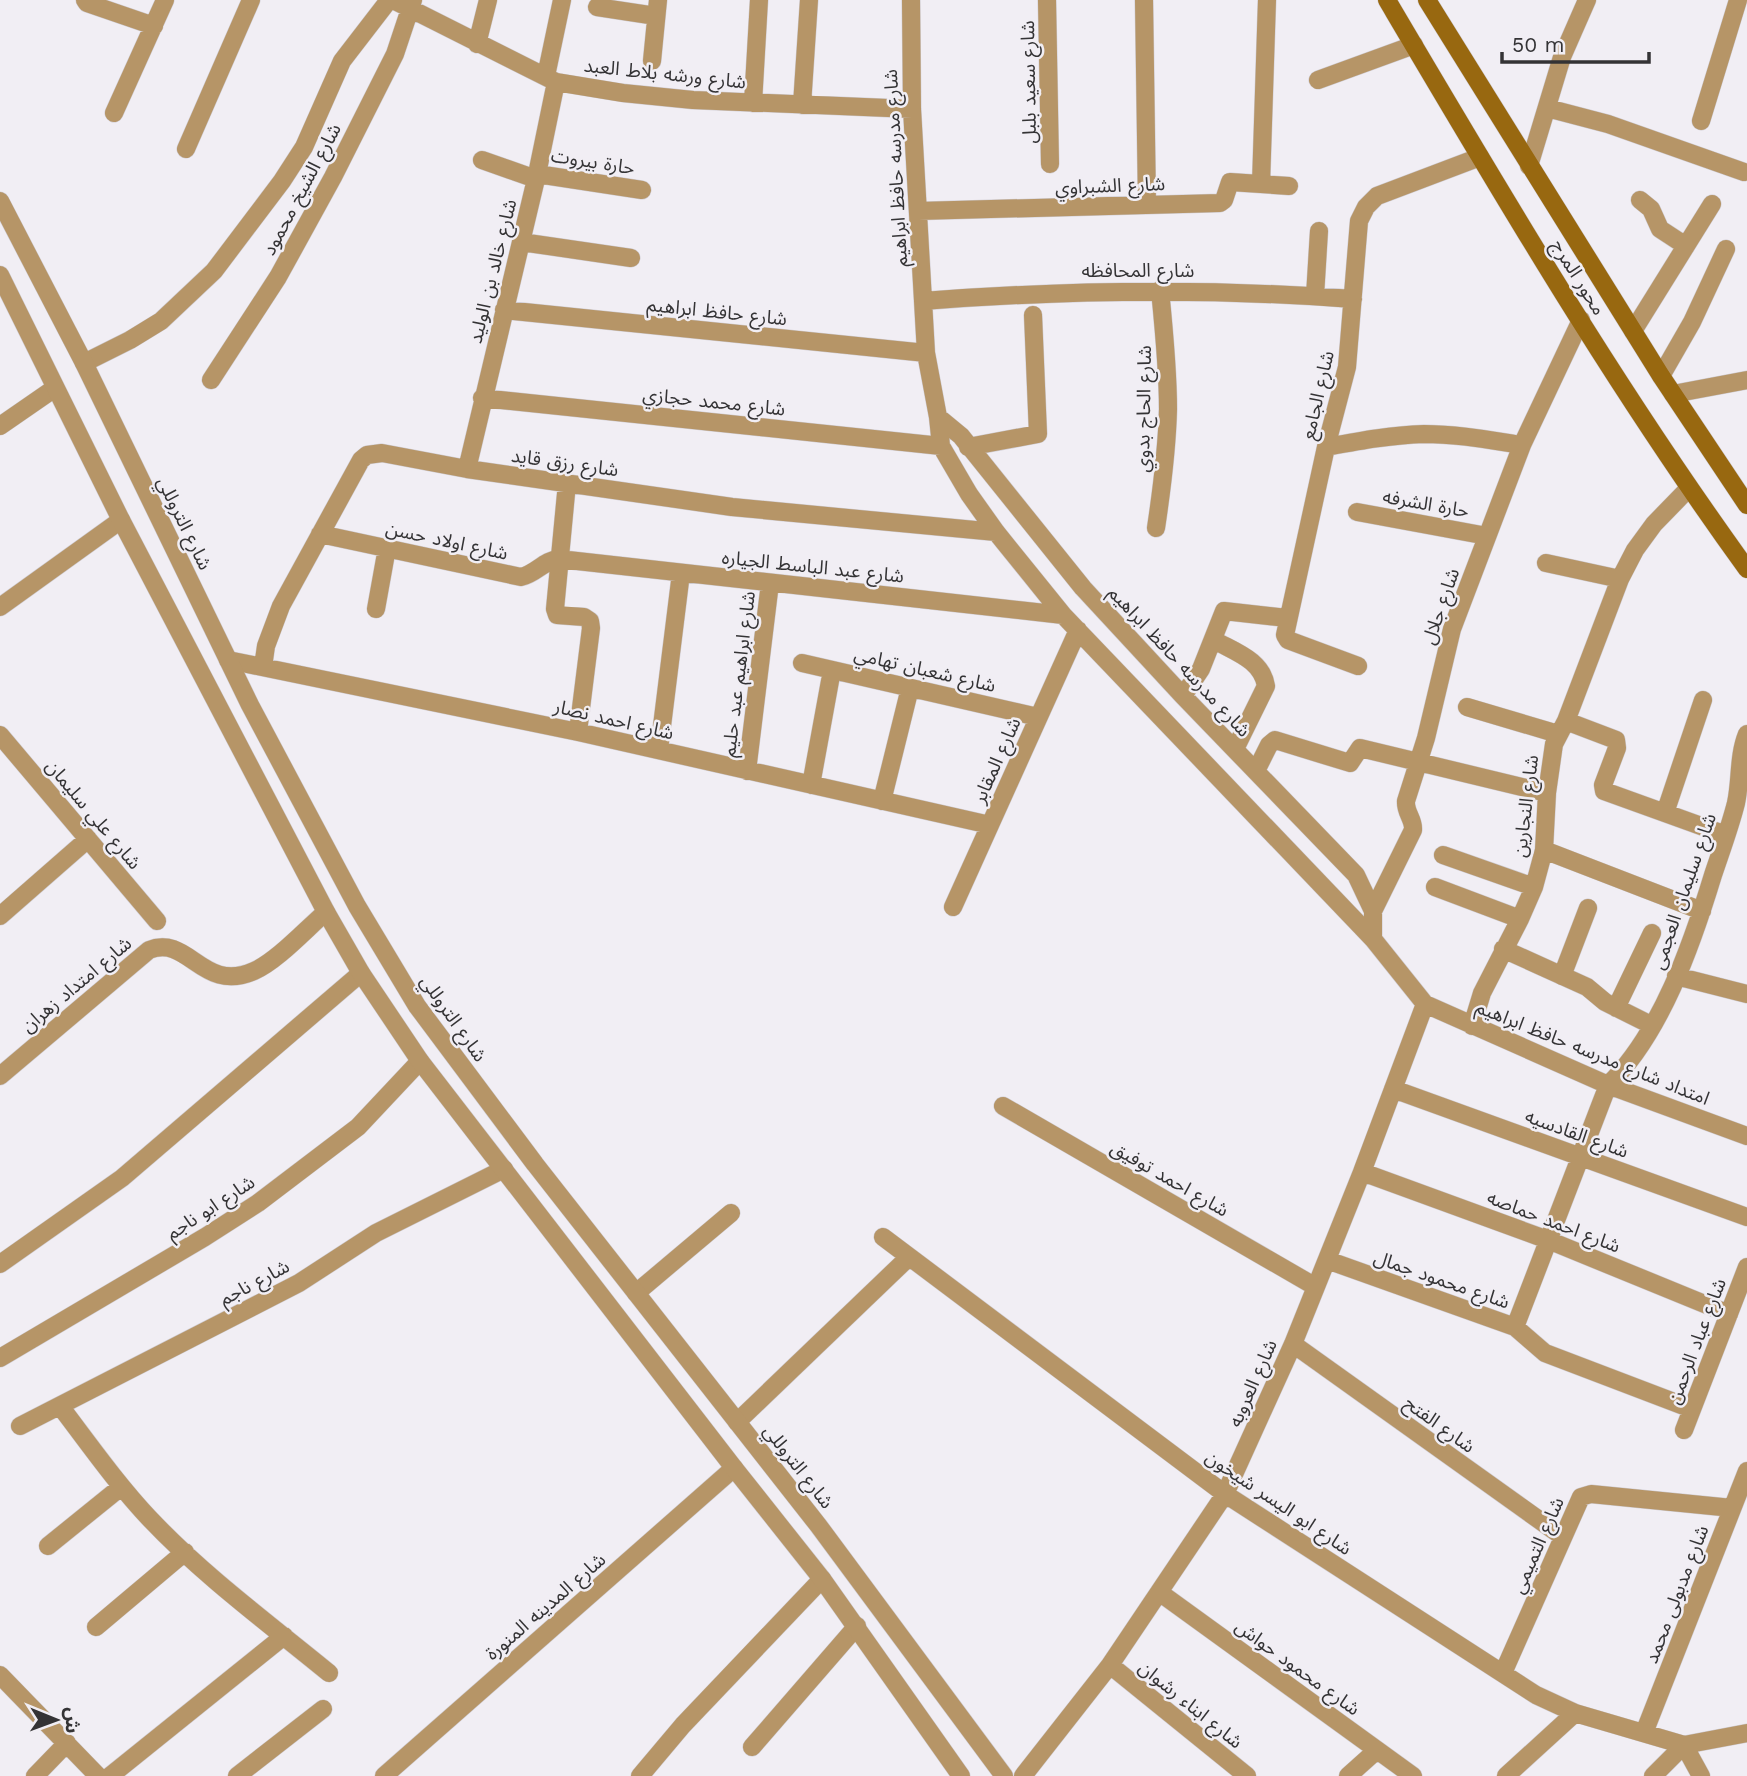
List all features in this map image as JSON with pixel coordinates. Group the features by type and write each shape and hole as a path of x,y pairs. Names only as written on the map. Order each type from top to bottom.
{"main road":[{"name":"محور المرج","path":"1387,0 1480,158 1581,320 1689,488 1747,569"},
{"name":"محور المرج","path":"1427,0 1661,376 1747,505"}],"street":[{"path":"85,0 154,26"},
{"path":"114,113 165,0"},
{"path":"186,149 251,0"},
{"path":"84,363 130,340 160,321 214,271 275,191 304,147 342,61 391,0"},
{"name":"شارع ورشه بلاط العبد","path":"391,0 411,4 477,44 551,79 622,93 694,100 912,109"},
{"path":"477,44 488,0"},
{"name":"شارع خالد بن الوليد","path":"467,469 537,176 562,0"},
{"path":"753,103 759,0"},
{"path":"802,104 810,0"},
{"name":"شارع مدرسه حافظ ابراهيم","path":"911,0 912,109 926,353 941,446 969,494 1063,615 1373,939 1425,1004"},
{"name":"شارع سعيد بلبل","path":"1047,0 1050,164"},
{"path":"1144,0 1147,205"},
{"path":"1261,184 1267,0"},
{"path":"1529,166 1562,57 1587,0"},
{"name":"شارع الشيخ محمود","path":"211,380 278,277 327,188 395,54 411,4"},
{"path":"1702,121 1741,4"},
{"path":"597,7 657,8 652,61"},
{"path":"1318,80 1414,45"},
{"path":"1547,108 1608,124 1744,172"},
{"name":"شارع الجامع","path":"1287,618 1347,366 1359,221 1366,207 1377,196 1480,158"},
{"name":"حارة بيروت","path":"482,160 537,176 642,190"},
{"name":"شارع الشبراوي","path":"918,211 1222,203 1230,182 1289,186"},
{"path":"1640,200 1651,209 1660,229 1686,246"},
{"name":"شارع التروللي","path":"0,201 84,363 250,705 357,906 417,1006 535,1164 818,1525 1004,1776"},
{"path":"1633,331 1712,204"},
{"path":"1315,296 1320,231"},
{"path":"520,242 631,258"},
{"path":"1661,376 1692,322 1726,249"},
{"path":"0,275 121,520 326,912 361,973 421,1061 733,1468 822,1579 961,1776"},
{"name":"شارع المحافظه","path":"923,301 1081,291 1160,290 1353,299"},
{"name":"شارع الحاج بدوي","path":"1156,528 1168,409 1160,290"},
{"name":"شارع حافظ ابراهيم","path":"504,310 926,353"},
{"path":"968,447 1034,437 1038,433 1033,315"},
{"name":"شارع جلال","path":"1373,911 1413,830 1406,801 1452,629 1522,445 1581,320"},
{"path":"1673,394 1747,380"},
{"path":"0,426 55,388"},
{"name":"شارع محمد حجازي","path":"482,398 941,446"},
{"name":"شارع مدرسه حافظ ابراهيم","path":"938,417 956,431 1083,588 1356,875 1373,911 1373,939"},
{"path":"1326,447 1375,438 1424,434 1473,437 1522,445"},
{"name":"شارع رزق قايد","path":"263,667 273,625 360,460 367,455 382,453 467,469 732,507 996,531"},
{"path":"567,484 555,612 584,617 590,621 578,732"},
{"name":"شارع النجارين","path":"1472,1026 1482,993 1534,887 1544,850 1547,793 1554,744 1620,579 1635,550 1654,524 1689,488"},
{"name":"حارة الشرفه","path":"1357,512 1487,536"},
{"path":"0,607 121,520"},
{"name":"شارع اولاد حسن","path":"320,534 520,577 528,576 553,559 559,559"},
{"path":"376,609 387,548"},
{"name":"شارع عبد الباسط الجياره","path":"559,559 1063,615"},
{"path":"1546,563 1620,579"},
{"path":"659,750 681,573"},
{"name":"شارع ابراهيم عبد حليم","path":"747,771 771,583"},
{"path":"1183,696 1201,669 1214,640 1221,614 1227,610 1287,618 1287,640 1359,666"},
{"name":"شارع المقابر","path":"953,907 1078,630"},
{"path":"1214,640 1258,665 1264,674 1266,686 1235,749"},
{"name":"شارع احمد نصار","path":"228,660 578,732 990,825"},
{"name":"شارع شعبان تهامي","path":"802,663 1038,717"},
{"path":"811,785 832,670"},
{"path":"882,801 910,688"},
{"path":"1665,813 1703,700"},
{"path":"1467,707 1616,740 1617,748 1603,785 1604,791 1726,835"},
{"name":"شارع علي سليمان","path":"0,734 157,920"},
{"name":"شارع سليمان العجمى","path":"1608,1085 1628,1064 1651,1025 1676,976 1702,911 1739,790 1741,752 1747,734"},
{"path":"1256,771 1269,744 1275,740 1350,763 1360,748 1547,793"},
{"path":"0,916 88,839"},
{"path":"1544,850 1702,911"},
{"path":"1443,856 1534,887"},
{"path":"1435,887 1520,919"},
{"path":"1562,976 1588,908"},
{"name":"شارع امتداد زهران","path":"0,1076 149,950 164,946 176,949 207,971 221,976 244,974 266,964 326,912"},
{"path":"1616,1008 1652,933"},
{"path":"1503,949 1587,988 1616,1008 1651,1025"},
{"path":"0,1264 122,1178 361,973"},
{"path":"1676,976 1747,994"},
{"name":"امتداد شارع مدرسه حافظ ابراهيم","path":"1425,1004 1608,1085 1747,1136"},
{"name":"شارع العروبه","path":"1023,1776 1110,1665 1225,1494 1293,1344 1425,1004"},
{"name":"شارع ابو ناجم","path":"0,1358 258,1203 358,1127 421,1061"},
{"path":"1515,1327 1608,1085"},
{"name":"شارع القادسيه","path":"1394,1089 1747,1217"},
{"name":"شارع احمد توفيق","path":"1003,1106 1316,1287"},
{"name":"شارع ناجم","path":"20,1426 299,1283 376,1233 504,1170"},
{"name":"شارع احمد حماصه","path":"1362,1172 1548,1240 1729,1314"},
{"path":"636,1293 731,1213"},
{"name":"شارع ابو اليسر شيخون","path":"883,1237 1225,1494 1536,1695 1575,1713 1684,1745"},
{"path":"737,1422 909,1257"},
{"name":"شارع محمود جمال","path":"1326,1260 1515,1327 1545,1353 1692,1409"},
{"name":"شارع عباد الرحمن","path":"1685,1430 1747,1267"},
{"name":"شارع الفتح","path":"1293,1344 1563,1537"},
{"path":"60,1406 121,1487 185,1552 223,1588 329,1673"},
{"name":"شارع المدينه المنورة","path":"384,1776 733,1468"},
{"name":"شارع مدبولى محمد","path":"1644,1733 1746,1474"},
{"path":"48,1546 121,1487"},
{"name":"شارع التميمي","path":"1503,1673 1581,1497 1586,1494 1732,1508"},
{"path":"96,1627 185,1552"},
{"path":"640,1776 683,1725 822,1579"},
{"name":"شارع محمود حواش","path":"1159,1592 1413,1776"},
{"path":"752,1747 857,1626"},
{"path":"110,1776 284,1636"},
{"name":"شارع ابناء رشوان","path":"1110,1665 1247,1776"},
{"path":"0,1675 98,1776"},
{"path":"237,1776 323,1709"},
{"path":"1506,1776 1575,1713"},
{"path":"1653,1776 1684,1745 1747,1733"},
{"path":"35,1776 66,1744"},
{"path":"1684,1745 1701,1776"},
{"path":"1348,1776 1377,1750"}]}
